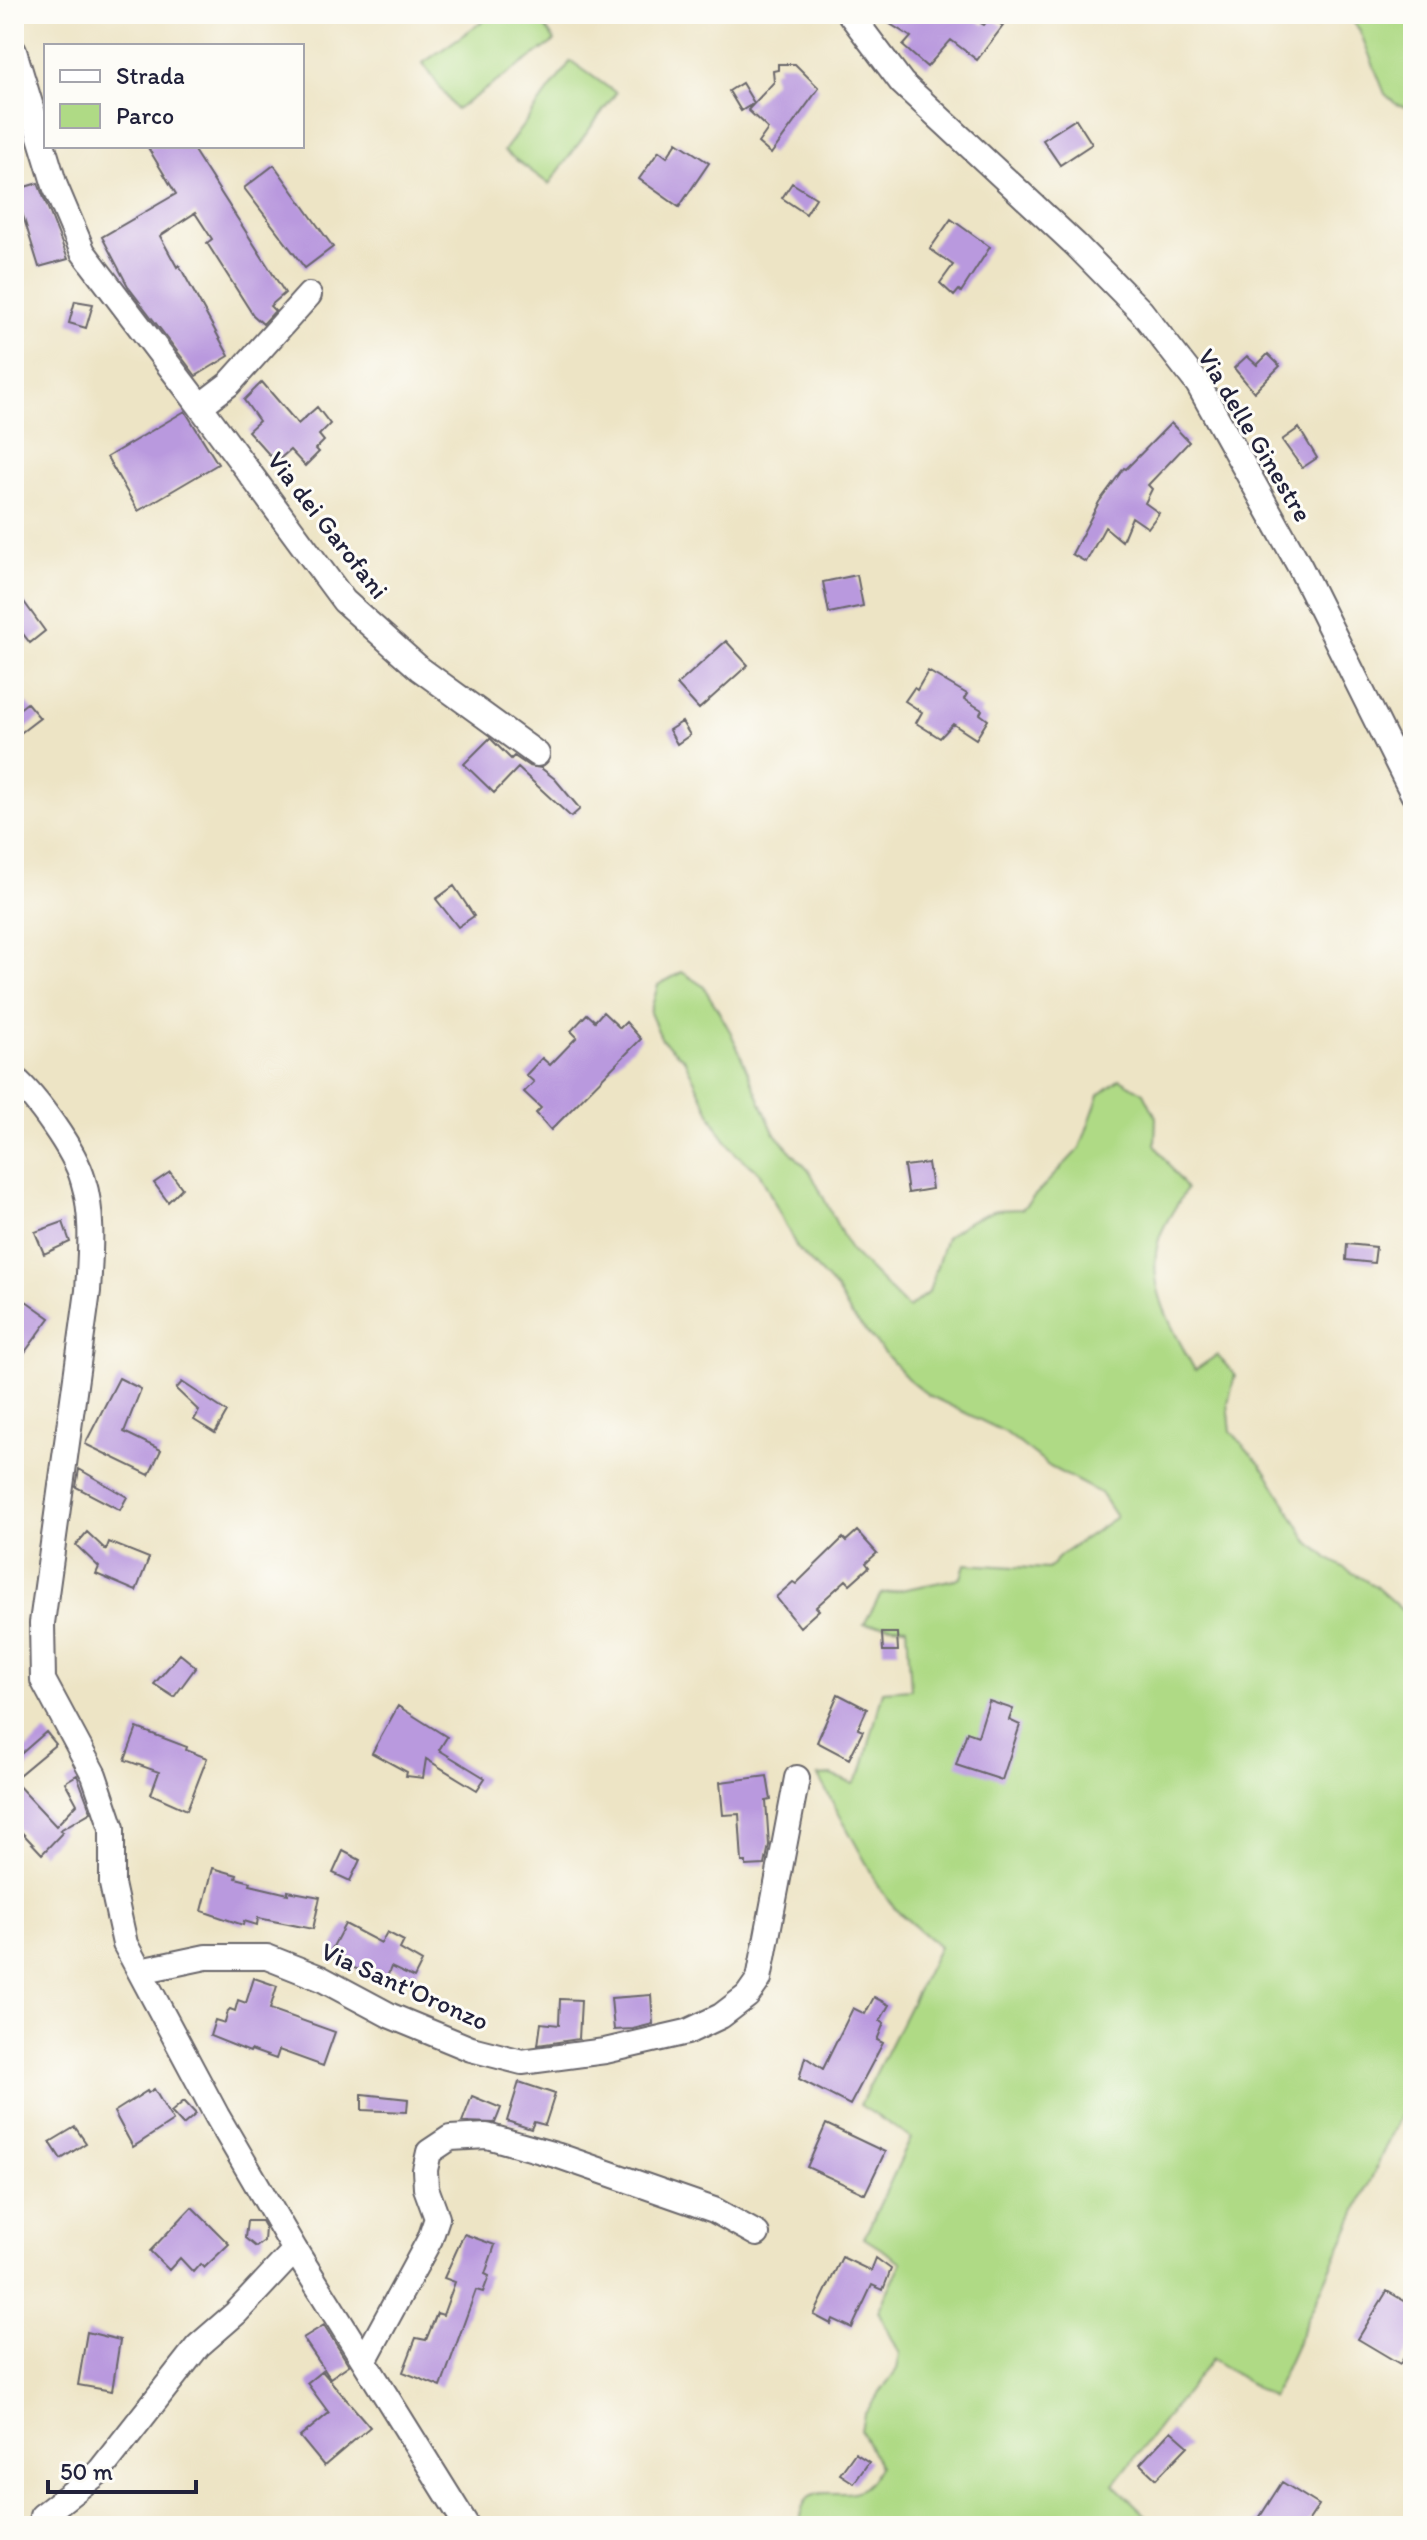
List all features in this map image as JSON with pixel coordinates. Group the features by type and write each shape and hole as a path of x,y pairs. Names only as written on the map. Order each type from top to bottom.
{"street":[{"name":"Via delle Ginestre","path":"850,14 902,83 1075,244 1130,300 1198,384 1300,567 1413,794"},
{"name":"Via dei Garofani","path":"14,51 55,186 83,252 344,601 420,669 537,754"},
{"path":"200,406 229,384 309,295"},
{"path":"14,1078 46,1113 83,1179 91,1238 88,1291 42,1623 43,1680 94,1775 112,1828 112,1884 125,1944 217,2116 295,2250 467,2526"},
{"name":"Via Sant'Oronzo","path":"140,1971 206,1957 267,1957 320,1978 391,2016 471,2049 522,2062 605,2051 687,2032 721,2016 747,1996 759,1979 797,1778"},
{"path":"365,2359 430,2239 437,2218 426,2188 427,2161 429,2152 450,2138 487,2136 559,2156 714,2210 757,2234"},
{"path":"42,2516 99,2472 198,2346 236,2313 295,2250"}],"green space":[{"path":"493,14 536,14 555,41 456,110 423,63"},
{"path":"1346,14 1413,14 1413,109 1396,104 1385,94 1359,29"},
{"path":"571,61 616,93 549,184 504,151"},
{"path":"682,972 703,986 718,1010 774,1133 811,1173 850,1250 908,1308 929,1292 946,1237 969,1221 996,1210 1022,1209 1080,1148 1099,1095 1120,1079 1144,1093 1156,1117 1155,1145 1186,1189 1161,1233 1156,1256 1158,1291 1178,1339 1195,1370 1217,1355 1235,1375 1228,1403 1231,1431 1266,1471 1307,1540 1329,1559 1375,1586 1413,1620 1413,2086 1272,2398 1212,2359 1114,2484 1157,2526 799,2526 807,2500 823,2493 854,2492 873,2478 879,2467 861,2430 864,2415 897,2369 900,2354 878,2311 902,2262 864,2238 911,2138 860,2105 939,1947 896,1910 881,1890 818,1776 832,1775 853,1784 862,1771 883,1691 911,1689 907,1627 864,1624 881,1594 961,1578 965,1564 1048,1569 1061,1555 1116,1517 1100,1493 1050,1467 1005,1432 928,1395 907,1378 851,1315 837,1290 797,1248 759,1172 736,1154 719,1131 684,1059 662,1040 650,1013 658,985"}],"building":[{"path":"874,14 966,14 984,25 990,17 1003,26 977,60 951,40 927,67 903,46 911,37"},
{"path":"778,64 795,64 819,88 771,154 758,143 768,129 748,110 774,82 773,71 778,70"},
{"path":"742,83 754,103 741,111 729,91"},
{"path":"1076,119 1092,144 1060,165 1043,140"},
{"path":"677,142 709,163 679,207 639,179 659,151 667,157"},
{"path":"148,148 192,148 285,293 270,306 275,311 263,324 253,315 207,243 212,239 195,213 160,236 229,356 196,376 129,288 102,237 176,194"},
{"path":"274,165 333,247 305,268 244,188"},
{"path":"38,183 68,259 39,267 15,190"},
{"path":"792,183 816,198 806,214 782,198"},
{"path":"951,219 990,247 961,292 959,290 954,296 940,283 953,265 930,249"},
{"path":"75,301 93,304 86,328 69,323"},
{"path":"1268,354 1280,366 1254,392 1234,368 1247,356 1257,365"},
{"path":"262,382 298,424 317,407 330,424 319,435 324,441 316,449 319,452 305,466 290,450 276,462 248,431 259,421 244,400"},
{"path":"185,411 218,464 138,511 107,457"},
{"path":"1171,423 1189,442 1148,485 1152,489 1145,503 1159,513 1148,528 1132,517 1122,541 1105,527 1086,562 1072,554 1099,502 1124,468"},
{"path":"1299,428 1317,458 1302,468 1282,440"},
{"path":"857,575 863,606 829,613 823,582"},
{"path":"14,588 45,631 30,643 14,622"},
{"path":"726,641 748,665 699,709 677,685"},
{"path":"928,671 967,694 964,699 982,710 980,714 988,720 976,739 953,724 940,738 916,723 922,712 905,701 914,688 917,690"},
{"path":"27,703 40,718 14,738 14,713"},
{"path":"682,722 690,735 677,744 669,730"},
{"path":"490,738 511,759 514,756 529,766 541,768 555,779 580,809 571,817 518,768 494,793 464,764"},
{"path":"454,886 474,916 458,927 436,899"},
{"path":"603,1012 620,1028 626,1022 641,1039 551,1130 536,1113 541,1108 524,1092 534,1082 526,1075 542,1058 550,1065 577,1037 571,1031 587,1014 595,1021"},
{"path":"928,1163 932,1189 908,1193 904,1166"},
{"path":"170,1172 182,1188 168,1202 154,1183"},
{"path":"63,1222 70,1242 44,1254 35,1232"},
{"path":"1347,1244 1376,1247 1374,1263 1346,1260"},
{"path":"26,1301 50,1318 14,1367 14,1317"},
{"path":"119,1378 141,1389 124,1432 161,1450 149,1475 85,1444"},
{"path":"182,1382 227,1412 215,1433 194,1420 199,1411 176,1389"},
{"path":"79,1469 127,1497 120,1510 76,1487"},
{"path":"857,1531 877,1553 866,1563 869,1567 850,1584 846,1580 816,1607 819,1610 800,1627 776,1597 793,1582 796,1584 843,1538 846,1541"},
{"path":"87,1532 106,1550 109,1542 149,1558 136,1591 96,1574 99,1567 76,1545"},
{"path":"882,1633 897,1633 898,1651 883,1651"},
{"path":"180,1654 196,1667 174,1697 154,1684"},
{"path":"838,1694 867,1709 858,1729 863,1731 849,1759 817,1742"},
{"path":"989,1701 1013,1709 1009,1720 1020,1725 1002,1780 956,1765 967,1732 978,1736"},
{"path":"398,1706 447,1737 439,1750 485,1778 477,1790 426,1759 423,1778 406,1776 407,1772 372,1753"},
{"path":"137,1728 207,1758 187,1810 151,1794 159,1772 125,1760"},
{"path":"46,1732 56,1744 14,1779 14,1760"},
{"path":"77,1775 91,1812 60,1830 63,1832 42,1854 14,1824 14,1781 56,1826 77,1804 65,1782"},
{"path":"767,1776 771,1800 766,1801 769,1845 765,1865 746,1866 746,1862 742,1862 739,1814 723,1815 720,1782"},
{"path":"343,1851 360,1860 350,1881 333,1873"},
{"path":"213,1868 237,1875 236,1878 251,1882 250,1885 288,1894 288,1891 320,1897 313,1929 258,1918 257,1925 244,1921 243,1925 202,1911"},
{"path":"345,1924 381,1943 387,1932 404,1941 400,1949 422,1962 414,1978 391,1967 385,1982 328,1956"},
{"path":"254,1978 277,1986 270,2009 335,2032 323,2066 279,2050 276,2059 210,2036 215,2020 225,2023 228,2011 235,2011 238,2000 246,2003"},
{"path":"651,1995 653,2024 614,2030 611,1998"},
{"path":"874,1997 889,2005 880,2021 884,2023 877,2040 883,2043 850,2105 799,2079 805,2057 823,2069 853,2008 865,2014"},
{"path":"560,1999 581,2000 579,2039 538,2045 541,2023 559,2025"},
{"path":"519,2082 555,2094 545,2125 534,2122 531,2129 507,2121"},
{"path":"154,2089 173,2121 133,2147 114,2112"},
{"path":"362,2094 408,2099 407,2112 362,2110"},
{"path":"472,2096 501,2108 495,2123 462,2122"},
{"path":"184,2101 196,2114 183,2125 171,2112"},
{"path":"826,2124 885,2152 865,2194 807,2167"},
{"path":"75,2127 86,2143 61,2159 50,2142"},
{"path":"192,2207 229,2244 204,2268 200,2264 193,2272 180,2258 169,2270 150,2251"},
{"path":"247,2221 261,2221 265,2228 264,2241 256,2247 245,2238"},
{"path":"464,2234 495,2245 485,2274 489,2276 483,2292 476,2290 441,2387 403,2372 416,2338 426,2340 437,2313 443,2315 455,2282 444,2278"},
{"path":"842,2257 871,2271 876,2258 891,2269 883,2290 872,2285 852,2328 833,2319 831,2324 814,2315"},
{"path":"1387,2291 1413,2306 1413,2342 1400,2364 1358,2339"},
{"path":"324,2325 349,2365 330,2378 303,2338"},
{"path":"87,2332 120,2340 112,2391 78,2385"},
{"path":"322,2371 370,2427 324,2466 300,2437 329,2413 307,2383"},
{"path":"1171,2431 1188,2446 1156,2479 1140,2464"},
{"path":"855,2453 869,2462 854,2483 840,2474"},
{"path":"1282,2482 1319,2505 1305,2526 1254,2526"}]}
